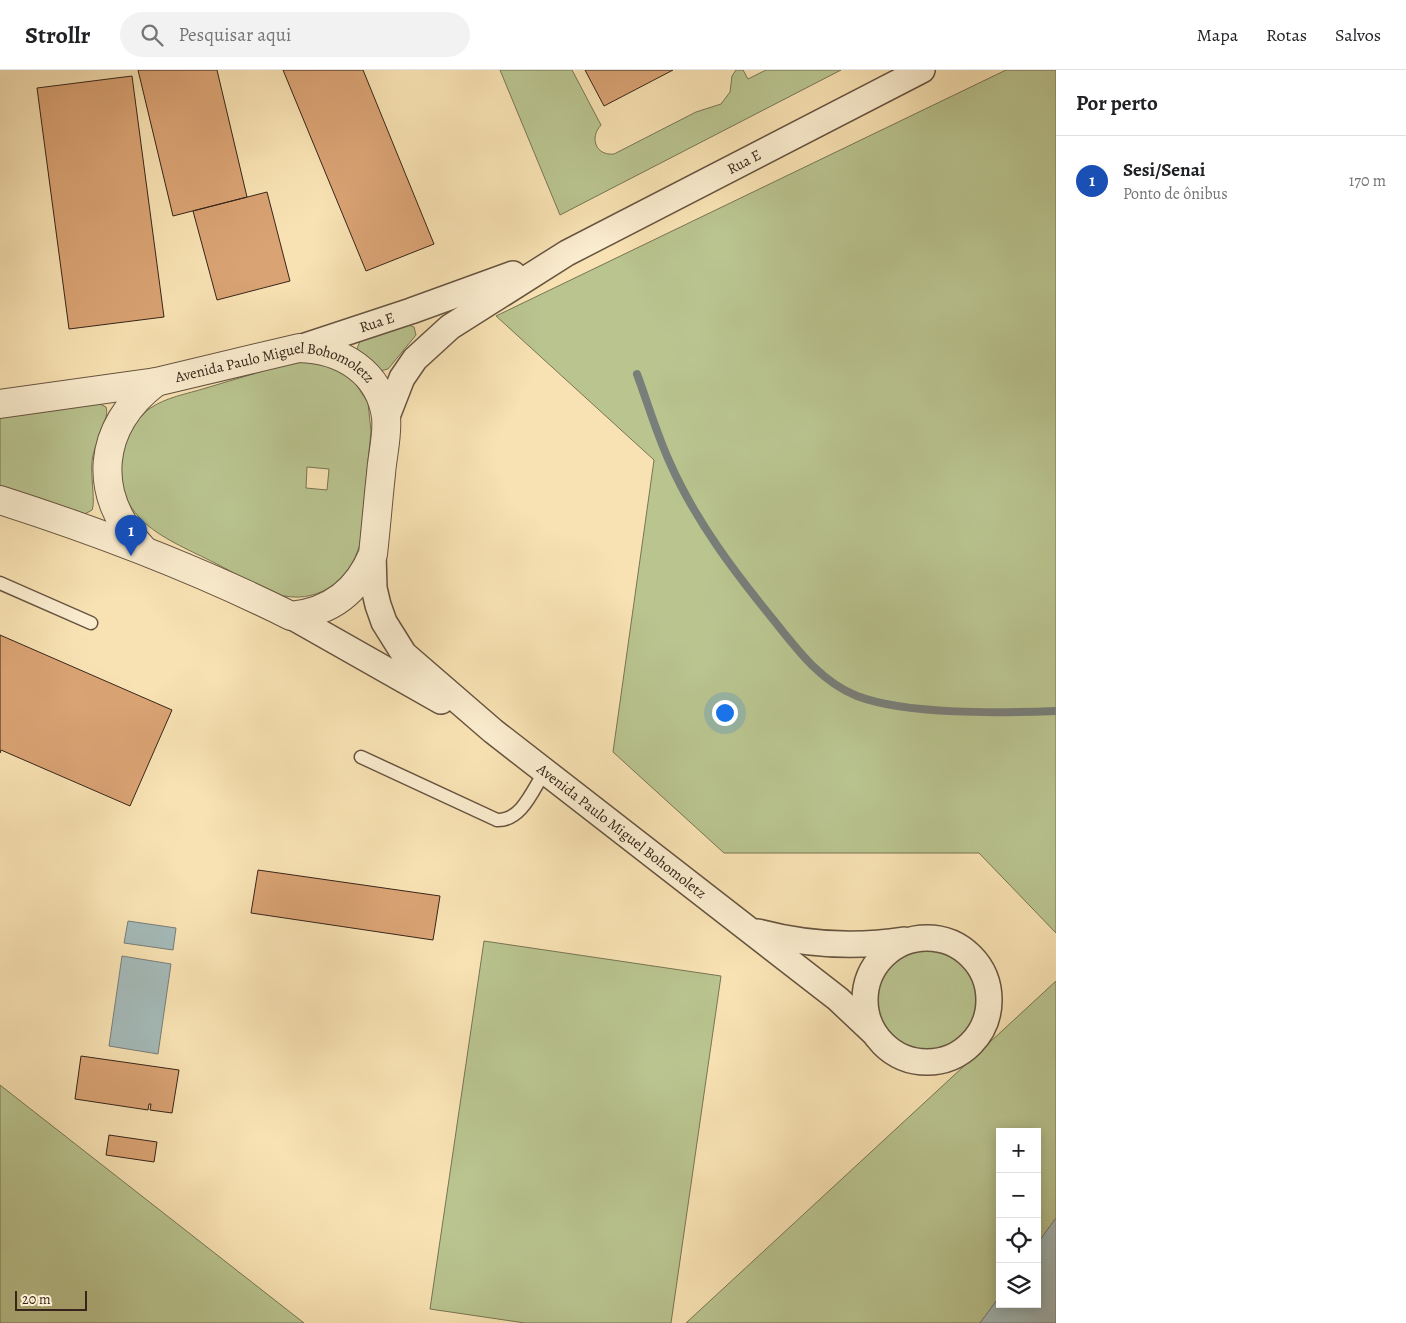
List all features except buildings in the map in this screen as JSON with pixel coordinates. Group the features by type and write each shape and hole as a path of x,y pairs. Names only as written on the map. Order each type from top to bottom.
{"street":[{"name":"Rua E","path":"386,419 402,378 425,347 450,327 567,253 922,70"},
{"name":"Rua E","path":"300,348 420,308 567,253"},
{"name":"Avenida Paulo Miguel Bohomoletz","path":"0,404 156,382 300,348 332,352 348,359 361,370 378,392 386,419 373,554 374,588 378,605 393,639 404,654 493,731 838,999 873,1032"},
{"path":"142,549 121,524 114,509 109,493 107,461 111,442 118,424 128,408 156,382"},
{"name":"Avenida Paulo Miguel Bohomoletz","path":"0,500 142,549 194,570 291,616 493,731"},
{"name":"Avenida Paulo Miguel Bohomoletz","path":"291,616 319,611 344,597 366,571 373,554"},
{"name":"Avenida Paulo Miguel Bohomoletz","path":"749,930 814,944 879,944 912,939"},
{"path":"926,937 948,941 967,952 985,974 989,988 990,1003 985,1024 973,1042 962,1052 935,1062 906,1059 893,1053 873,1032 867,1019 864,1004 869,976 876,963 886,952 912,939 926,937"}],"lane":[{"path":"0,583 91,623"},
{"path":"362,757 497,820 504,820 516,815 545,771"}],"green space":[{"path":"500,70 572,70 601,125 595,135 596,145 603,152 614,154 696,112 721,104 730,92 732,76 736,70 743,70 748,79 766,70 841,70 560,215"},
{"path":"1006,70 1056,70 1056,933 979,853 724,853 613,752 654,460 496,316"},
{"path":"406,324 414,327 416,335 388,369 380,371 359,353 357,349 360,341"},
{"path":"297,361 327,363 352,378 368,403 371,431 360,544 355,558 348,570 329,588 304,597 291,597 268,591 163,536 135,513 126,498 121,479 121,457 124,443 135,424 149,409 177,396","holes":["307,467 329,469 327,490 306,488"]},
{"path":"98,403 106,407 107,411 93,455 92,510 85,514 0,486 0,416"},
{"path":"484,941 721,976 671,1323 525,1323 430,1309"},
{"path":"927,945 948,949 966,961 978,979 982,1000 978,1021 966,1039 948,1051 927,1055 906,1051 888,1039 876,1021 872,1000 876,979 888,961 906,949"},
{"path":"1056,981 1056,1218 1041,1239 1041,1128 996,1128 996,1301 980,1323 686,1323"},
{"path":"0,1085 304,1323 0,1323"}],"shaded area":[{"path":"128,921 176,928 173,950 124,943"},
{"path":"122,956 171,964 158,1054 109,1046"},
{"path":"1056,1218 1056,1323 980,1323 996,1301 996,1308 1041,1308 1041,1239"}],"waterway":[{"path":"637,374 665,452 680,485 704,527 793,645 833,683 857,696 901,707 955,711 1056,711"}],"place":[{"name":"Sesi/Senai","path":"131,556"}]}
